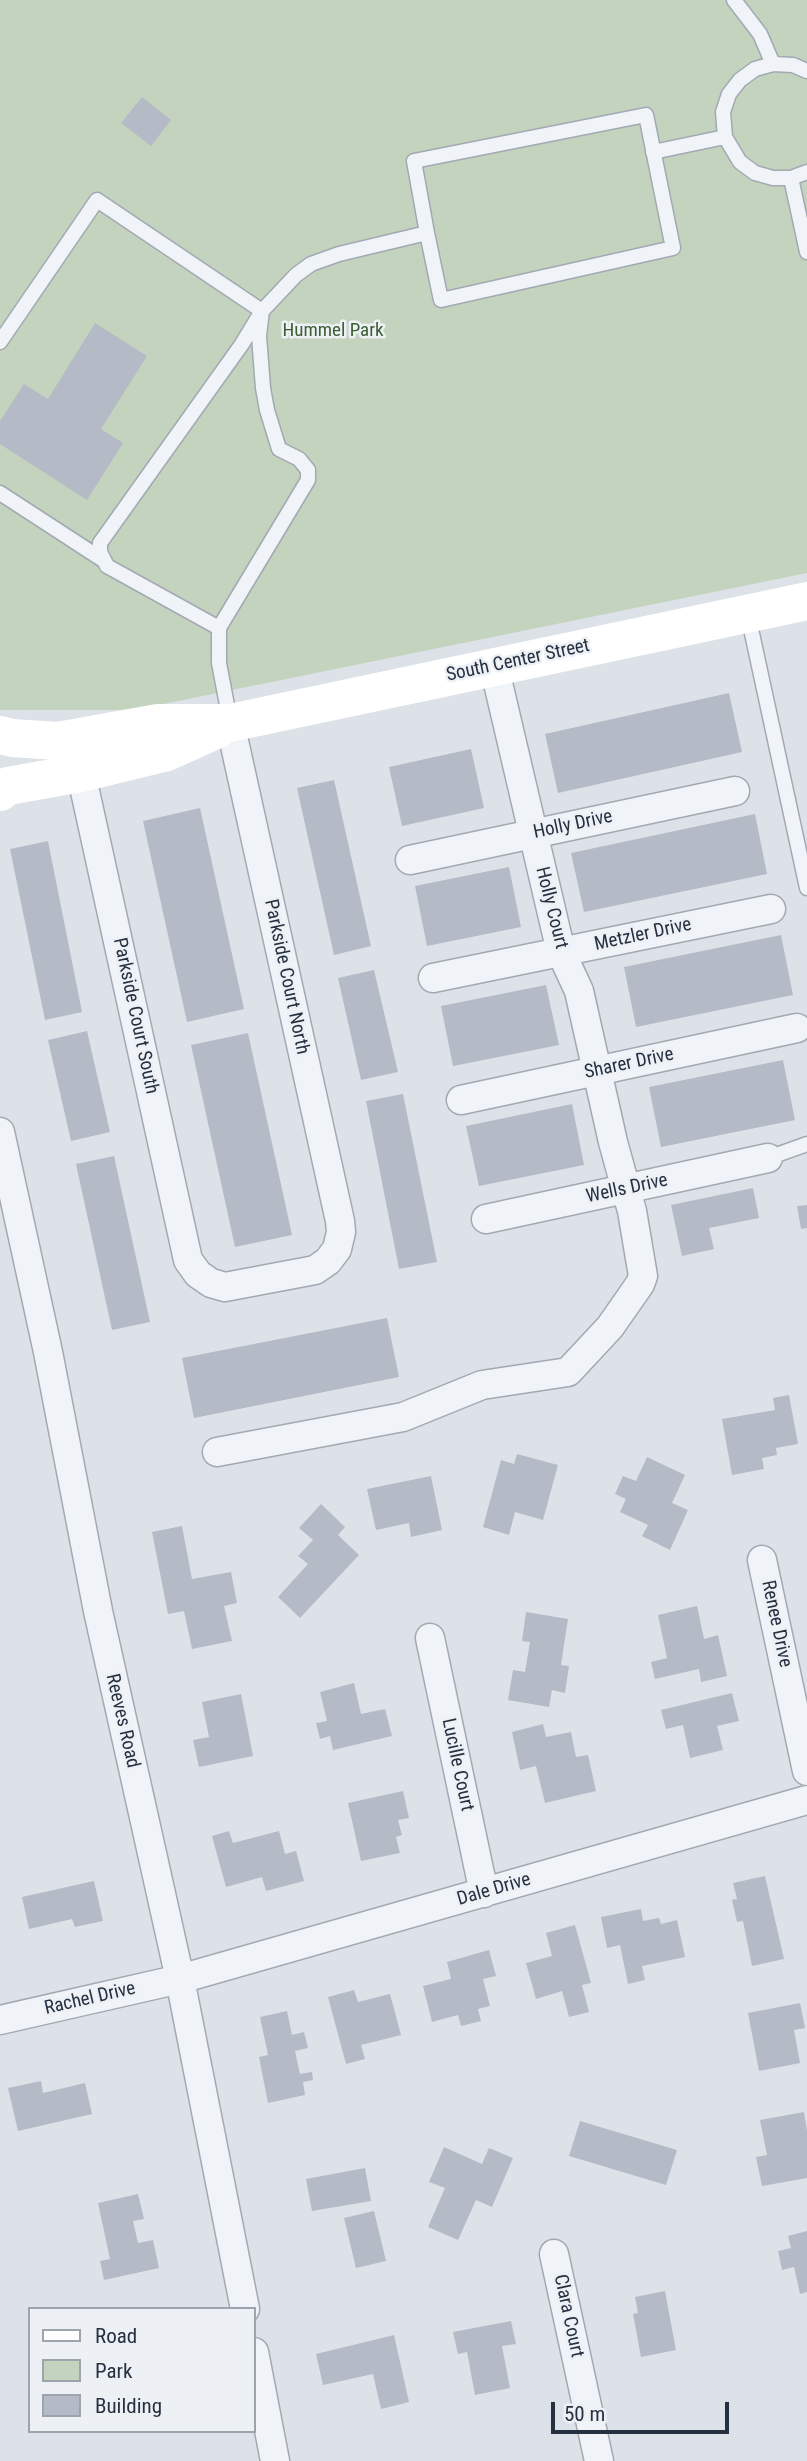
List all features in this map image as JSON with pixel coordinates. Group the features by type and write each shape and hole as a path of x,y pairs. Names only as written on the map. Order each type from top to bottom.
{"main road":[{"name":"South Center Street","path":"0,735 58,741 158,723 230,723 807,601"},
{"name":"South Center Street","path":"0,792 8,786 81,773 167,752 230,723"}],"street":[{"name":"Holly Court","path":"217,1452 403,1417 482,1385 568,1372 610,1327 643,1276 626,1189 579,991 561,952 494,666"},
{"name":"Parkside Court North","path":"188,1260 198,1274 211,1283 225,1287 237,1286 315,1270 328,1261 337,1249 341,1232 230,723"},
{"name":"Parkside Court South","path":"81,773 188,1260"},
{"name":"Holly Drive","path":"410,860 735,791"},
{"name":"Metzler Drive","path":"433,978 771,909"},
{"name":"Sharer Drive","path":"460,1100 797,1028"},
{"name":"Reeves Road","path":"0,1132 48,1352 98,1611 180,1979 245,2307"},
{"name":"Wells Drive","path":"486,1219 768,1158"},
{"name":"Renee Drive","path":"762,1560 807,1771"},
{"name":"Lucille Court","path":"430,1638 484,1893"},
{"name":"Dale Drive","path":"180,1979 807,1800"},
{"name":"Rachel Drive","path":"0,2020 180,1979"},
{"name":"Clara Court","path":"554,2254 600,2461"},
{"path":"256,2362 275,2461"}],"lane":[{"path":"734,0 760,34 773,64"},
{"path":"807,71 793,65 773,64 755,69 740,80 729,94 723,112 725,138 740,162 755,173 773,178 791,178 807,172"},
{"path":"646,115 673,248 441,300 427,233 414,162 646,115"},
{"path":"653,152 725,138"},
{"path":"791,178 807,252"},
{"path":"0,342 97,200 262,311"},
{"path":"103,560 100,543 242,344 262,311 296,275 311,264 339,254 427,233"},
{"path":"230,723 219,663 219,628 308,480 308,470 299,460 279,449 267,410 259,336 262,311"},
{"path":"0,493 103,560 107,566 219,628"},
{"path":"747,614 807,888"},
{"path":"768,1158 807,1144"}],"green space":[{"name":"Hummel Park","path":"0,0 807,0 807,573 134,710 0,710"}],"building":[{"path":"142,97 171,120 151,146 121,123"},
{"path":"95,323 147,356 101,429 123,443 87,500 0,444 0,421 24,384 48,399"},
{"path":"729,693 742,752 558,793 545,734"},
{"path":"471,749 484,808 402,826 389,767"},
{"path":"334,780 371,946 334,955 297,788"},
{"path":"200,808 244,1009 187,1022 143,821"},
{"path":"755,814 767,874 584,912 571,853"},
{"path":"48,841 82,1012 45,1020 10,849"},
{"path":"509,867 521,927 427,946 415,886"},
{"path":"781,935 793,995 636,1027 624,967"},
{"path":"374,970 398,1072 361,1080 338,978"},
{"path":"546,985 559,1045 453,1066 441,1006"},
{"path":"87,1031 110,1132 71,1141 48,1040"},
{"path":"248,1033 292,1235 235,1247 191,1045"},
{"path":"783,1060 795,1120 661,1147 649,1087"},
{"path":"403,1094 437,1262 399,1269 366,1101"},
{"path":"572,1104 584,1165 479,1186 466,1126"},
{"path":"114,1156 150,1322 112,1330 76,1164"},
{"path":"753,1188 759,1218 709,1228 714,1249 682,1256 671,1205"},
{"path":"807,1205 807,1228 801,1229 797,1206"},
{"path":"387,1318 399,1377 194,1418 182,1358"},
{"path":"789,1395 798,1444 776,1448 777,1455 762,1458 764,1469 732,1475 722,1419 775,1410 773,1398"},
{"path":"517,1454 558,1465 543,1520 515,1512 509,1535 483,1527 501,1460 514,1464"},
{"path":"647,1457 685,1475 672,1503 688,1510 670,1550 642,1536 648,1525 620,1512 626,1499 615,1494 623,1476 636,1481"},
{"path":"431,1476 442,1530 411,1537 409,1523 376,1530 367,1489"},
{"path":"321,1504 345,1527 338,1535 359,1555 300,1618 278,1597 308,1564 298,1556 313,1540 299,1528"},
{"path":"182,1526 192,1579 231,1572 237,1603 224,1606 232,1641 192,1649 184,1611 168,1614 152,1532"},
{"path":"697,1606 704,1639 718,1635 727,1676 701,1682 699,1669 655,1679 651,1662 667,1658 658,1615"},
{"path":"526,1612 568,1619 561,1665 569,1666 565,1693 552,1690 549,1707 508,1700 513,1670 525,1672 530,1642 522,1641"},
{"path":"354,1683 361,1714 385,1709 392,1736 333,1750 330,1736 320,1739 316,1723 327,1721 320,1692"},
{"path":"732,1693 739,1721 717,1726 723,1750 690,1758 683,1725 666,1729 661,1710"},
{"path":"241,1694 253,1756 199,1767 193,1740 209,1737 202,1702"},
{"path":"543,1724 546,1737 571,1732 576,1757 588,1755 596,1791 545,1803 536,1766 520,1770 512,1732"},
{"path":"403,1791 409,1818 398,1820 402,1835 396,1837 400,1853 361,1861 348,1803"},
{"path":"229,1831 233,1843 279,1831 285,1854 296,1851 304,1881 266,1891 262,1877 226,1887 212,1836"},
{"path":"765,1876 784,1959 752,1966 743,1921 737,1922 732,1900 737,1899 733,1883"},
{"path":"94,1881 103,1921 75,1927 72,1919 29,1929 22,1897"},
{"path":"641,1909 643,1921 659,1918 661,1924 677,1920 685,1957 642,1966 645,1980 628,1984 620,1945 607,1948 601,1917"},
{"path":"575,1925 591,1983 582,1985 589,2012 569,2017 562,1991 536,1999 526,1963 552,1956 546,1933"},
{"path":"489,1950 496,1976 483,1979 490,2006 478,2009 481,2021 461,2026 458,2015 432,2022 423,1986 451,1979 447,1962"},
{"path":"354,1990 358,2002 390,1994 401,2035 361,2045 365,2059 346,2064 328,1997"},
{"path":"800,2003 805,2028 794,2030 800,2063 759,2071 748,2013"},
{"path":"287,2011 292,2035 304,2032 308,2048 295,2051 300,2074 312,2072 313,2080 303,2082 305,2095 268,2103 259,2057 268,2055 260,2017"},
{"path":"41,2081 43,2093 85,2083 92,2114 18,2131 8,2088"},
{"path":"804,2112 807,2130 807,2178 762,2186 756,2157 767,2155 760,2120"},
{"path":"580,2121 677,2150 666,2185 569,2156"},
{"path":"444,2147 482,2164 489,2148 513,2158 492,2207 476,2200 458,2240 428,2227 445,2188 429,2182"},
{"path":"365,2168 371,2201 312,2211 306,2179"},
{"path":"138,2194 144,2219 133,2221 138,2243 153,2240 159,2268 104,2280 100,2261 110,2259 98,2203"},
{"path":"374,2211 386,2261 356,2268 344,2218"},
{"path":"807,2231 807,2292 800,2294 794,2267 782,2270 778,2251 791,2248 788,2236"},
{"path":"665,2291 676,2350 641,2357 633,2314 638,2313 635,2297"},
{"path":"511,2321 516,2344 502,2346 510,2388 475,2395 467,2352 458,2354 453,2332"},
{"path":"394,2335 409,2402 381,2409 373,2374 323,2385 316,2354"}]}
